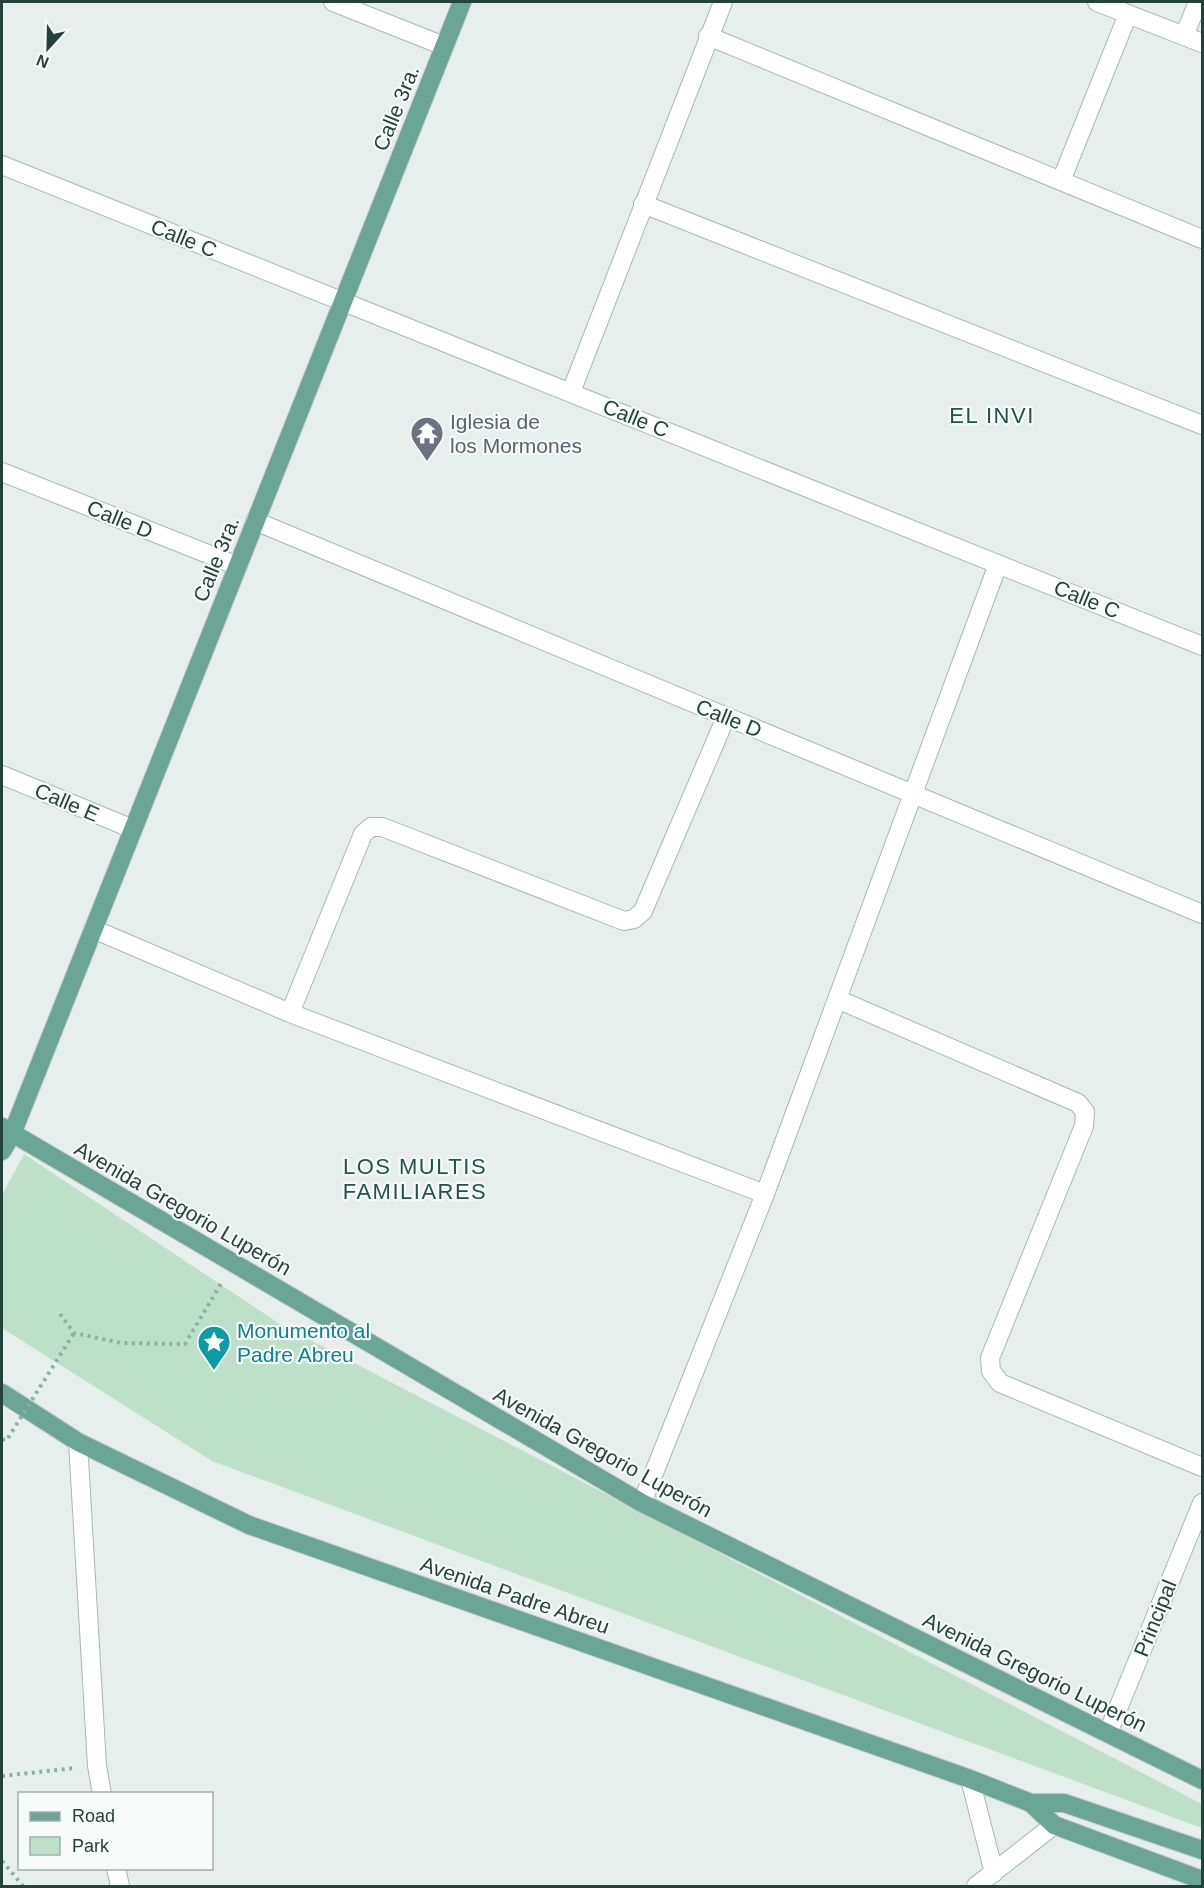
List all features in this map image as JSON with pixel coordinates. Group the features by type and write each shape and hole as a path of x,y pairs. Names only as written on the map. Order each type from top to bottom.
{"main road":[{"name":"Calle 3ra.","path":"2,1151 7,1130 93,929 462,2"},
{"name":"Avenida Gregorio Luperón","path":"7,1130 642,1503 1203,1780"},
{"name":"Avenida Padre Abreu","path":"2,1393 78,1442 249,1525 970,1779 1031,1803 1064,1803 1203,1850"},
{"name":"Avenida Padre Abreu","path":"1031,1803 1054,1825 1203,1880"}],"street":[{"path":"333,2 444,46"},
{"path":"571,392 723,2"},
{"path":"1097,2 1203,43"},
{"path":"1184,36 1198,2"},
{"path":"1061,181 1128,14"},
{"path":"708,36 1203,239"},
{"name":"Calle C","path":"2,165 1203,646"},
{"path":"643,204 1203,425"},
{"name":"Calle D","path":"2,472 237,566"},
{"name":"Calle D","path":"255,521 1203,914"},
{"path":"642,1503 765,1194 999,564"},
{"path":"290,1013 363,834 371,827 382,827 624,921 634,919 643,910 726,717"},
{"name":"Calle E","path":"2,775 133,829"},
{"path":"93,929 290,1013 765,1194"},
{"path":"837,999 1078,1103 1085,1112 1084,1126 990,1358 991,1371 1000,1383 1203,1467"},
{"path":"78,1442 97,1766 102,1792"},
{"name":"Principal","path":"1108,1733 1203,1503"},
{"path":"970,1779 994,1873"},
{"path":"976,1887 1054,1825"},
{"path":"116,1870 120,1887"}],"path":[{"path":"60,1314 74,1333 121,1343 185,1344 232,1264"},
{"path":"2,1440 8,1438 74,1333"},
{"path":"2,1776 97,1766"},
{"path":"2,1862 23,1887"}],"green space":[{"path":"24,1154 283,1326 1202,1804 1202,1828 212,1461 2,1328 2,1195"}],"place":[{"name":"Iglesia de los Mormones","path":"427,462"},
{"name":"Monumento al Padre Abreu","path":"214,1371"}],"district":[{"name":"EL INVI","path":"992,415"},
{"name":"LOS MULTIS FAMILIARES","path":"415,1178"}]}
